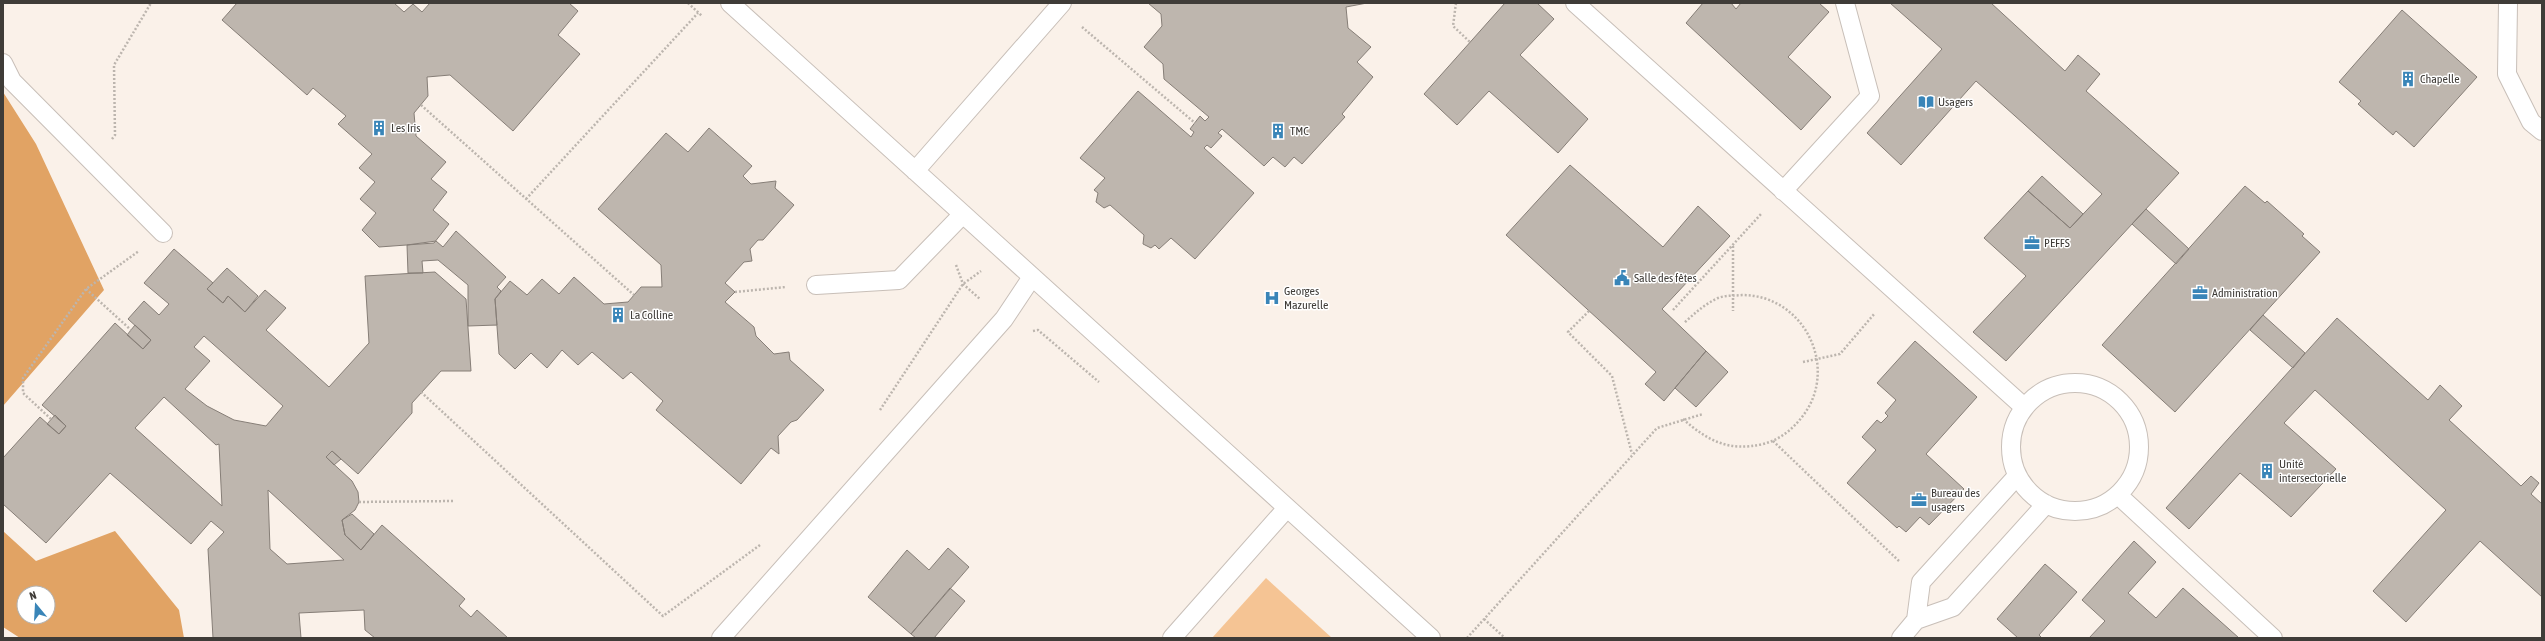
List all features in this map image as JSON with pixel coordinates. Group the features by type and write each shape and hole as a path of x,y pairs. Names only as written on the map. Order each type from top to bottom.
{"lane":[{"path":"730,3 1431,638"},
{"path":"1574,3 2024,407"},
{"path":"1783,191 1870,96 1845,3"},
{"path":"2508,3 2507,74 2531,122 2542,131"},
{"path":"915,171 1060,5"},
{"path":"3,63 12,81 163,233"},
{"path":"816,285 899,280 963,214"},
{"path":"721,638 1004,319 1032,277"},
{"path":"2080,382 2101,387 2119,399 2132,416 2139,444 2138,458 2131,478 2118,495 2102,505 2083,511 2064,510 2046,504 2029,492 2017,476 2011,459 2011,440 2014,423 2024,407 2039,393 2059,384 2080,382"},
{"path":"1916,620 1921,582 2017,476"},
{"path":"2118,495 2273,638"},
{"path":"1900,638 1916,620 1953,607 2046,504"},
{"path":"1172,638 1287,508"}],"path":[{"path":"96,167 115,135 114,65 151,3"},
{"path":"1456,3 1453,26 1471,43"},
{"path":"1060,5 1194,123"},
{"path":"526,199 703,8"},
{"path":"421,105 634,295"},
{"path":"1673,310 1783,191"},
{"path":"52,419 23,394 23,378 86,289 163,233"},
{"path":"1733,245 1733,310"},
{"path":"876,416 963,284 1005,252"},
{"path":"735,292 816,285"},
{"path":"86,289 131,330"},
{"path":"1803,362 1818,360 1840,354 1894,290"},
{"path":"1683,419 1702,436 1724,445 1749,447 1773,441 1794,427 1810,408 1818,385 1818,360 1811,336 1796,317 1776,302 1752,295 1720,298 1703,306 1684,323"},
{"path":"1589,311 1568,332 1612,376 1632,454"},
{"path":"421,392 663,616 764,542"},
{"path":"1467,638 1657,428 1703,414"},
{"path":"1773,441 1921,582"},
{"path":"359,502 454,501"},
{"path":"1484,619 1505,638"}],"shaded area":[{"path":"3,92 36,144 104,290 3,406"},
{"path":"3,531 36,561 115,531 179,610 184,638 20,638 3,627"},
{"path":"1266,578 1332,638 1212,638"}],"building":[{"name":"Les Iris","path":"237,3 394,3 404,12 413,4 422,12 430,3 569,3 578,11 558,35 580,54 513,131 450,75 427,77 428,96 414,113 416,136 446,162 431,179 447,192 433,210 449,224 434,243 379,247 362,230 376,213 360,199 375,182 359,168 372,154 338,124 346,116 313,88 307,95 222,20"},
{"name":"TMC","path":"1148,3 1367,3 1346,7 1348,28 1371,47 1357,62 1373,77 1342,114 1345,117 1302,164 1294,157 1285,167 1273,157 1264,166 1222,129 1218,133 1222,136 1211,148 1207,145 1204,148 1254,193 1195,259 1171,238 1159,249 1155,245 1151,248 1143,244 1144,235 1110,205 1104,208 1096,202 1098,193 1094,190 1105,178 1080,158 1138,91 1191,137 1194,132 1190,129 1200,116 1205,121 1209,117 1164,79 1163,64 1144,47 1162,26 1161,14"},
{"path":"1505,3 1537,3 1554,19 1520,55 1588,119 1558,153 1489,91 1457,125 1424,94"},
{"path":"1703,3 1731,3 1736,9 1741,3 1819,3 1829,12 1788,57 1831,97 1801,130 1686,23"},
{"path":"1890,3 1991,3 2065,71 2078,55 2100,74 2086,91 2179,173 2006,361 1973,332 2026,276 1984,238 2028,191 2070,228 2102,194 1976,81 1901,165 1867,133 1942,49"},
{"name":"Chapelle","path":"2402,10 2477,77 2414,147 2396,131 2393,135 2358,104 2361,101 2339,82"},
{"name":"La Colline","path":"709,128 752,166 743,176 751,184 776,181 775,188 794,205 763,240 758,240 750,249 752,261 744,262 725,283 735,292 725,302 754,327 756,336 774,354 789,352 790,360 824,390 797,420 791,422 778,436 779,454 771,448 741,484 656,410 663,401 631,372 623,379 592,352 578,365 562,350 547,368 531,353 515,369 499,354 495,299 510,281 527,295 542,279 559,294 574,277 604,304 628,302 641,287 662,287 661,265 598,209 666,133 688,152"},
{"name":"Salle des fêtes","path":"1570,165 1663,247 1698,206 1730,236 1662,309 1706,351 1664,401 1645,384 1656,372 1506,235"},
{"path":"2042,176 2083,214 2070,228 2028,191"},
{"path":"2245,186 2265,203 2267,201 2304,234 2302,236 2320,252 2175,412 2102,345"},
{"path":"2146,209 2189,249 2176,264 2132,224"},
{"path":"456,231 506,277 497,287 501,291 495,299 497,325 468,326 468,285 438,260 422,261 423,273 408,273 407,245 436,241 443,247"},
{"path":"174,249 213,283 207,289 223,303 228,296 245,312 265,290 286,308 266,330 329,387 369,343 365,276 435,272 466,299 471,371 441,371 412,403 412,413 358,474 332,451 326,457 352,481 358,492 359,502 355,510 342,520 345,535 361,550 382,525 465,599 459,606 471,617 477,610 508,638 375,638 365,630 364,610 299,613 301,638 213,638 208,549 224,532 211,521 191,544 110,473 46,543 3,504 3,458 40,417 59,434 66,426 42,405 115,323 143,349 151,340 128,319 144,301 159,315 169,304 144,283","holes":["204,336 283,406 266,426 234,420 207,406 185,389 210,361 194,347","164,397 216,445 219,444 222,506 135,428","268,490 344,560 287,564 270,549"]},
{"path":"227,268 258,296 245,312 228,296 223,303 207,289"},
{"path":"2263,315 2305,353 2293,368 2250,330"},
{"name":"Unité intersectorielle","path":"2337,318 2428,400 2440,385 2462,406 2449,420 2521,486 2531,476 2539,483 2531,494 2542,504 2542,597 2480,541 2406,622 2373,591 2446,510 2315,390 2284,423 2336,469 2291,517 2240,473 2189,529 2166,508"},
{"path":"135,325 151,340 143,349 127,335"},
{"path":"1915,341 1977,397 1926,454 1964,489 1929,525 1920,517 1906,532 1899,526 1897,528 1847,483 1876,450 1862,437 1877,420 1881,423 1888,416 1885,413 1896,400 1877,383"},
{"path":"1706,351 1728,372 1696,407 1675,388"},
{"path":"55,415 66,426 59,434 47,424"},
{"path":"332,451 341,459 334,465 326,457"},
{"path":"352,514 374,534 361,550 345,535 342,520"},
{"path":"2134,541 2156,562 2128,593 2156,618 2183,588 2239,638 2089,638 2105,621 2082,600"},
{"path":"948,548 969,567 911,634 868,597 907,550 929,570"},
{"path":"2045,564 2077,592 2039,635 2042,638 2018,638 1997,619"},
{"path":"950,588 965,601 934,638 916,638 911,634"}],"place":[{"name":"Chapelle","path":"2408,79"},
{"name":"Usagers","path":"1926,102"},
{"name":"Les Iris","path":"379,128"},
{"name":"TMC","path":"1278,131"},
{"name":"PEFFS","path":"2032,243"},
{"name":"Salle des fêtes","path":"1622,278"},
{"name":"Administration","path":"2200,293"},
{"name":"Georges Mazurelle","path":"1272,298"},
{"name":"La Colline","path":"618,315"},
{"name":"Unité intersectorielle","path":"2267,471"},
{"name":"Bureau des usagers","path":"1919,500"}]}
